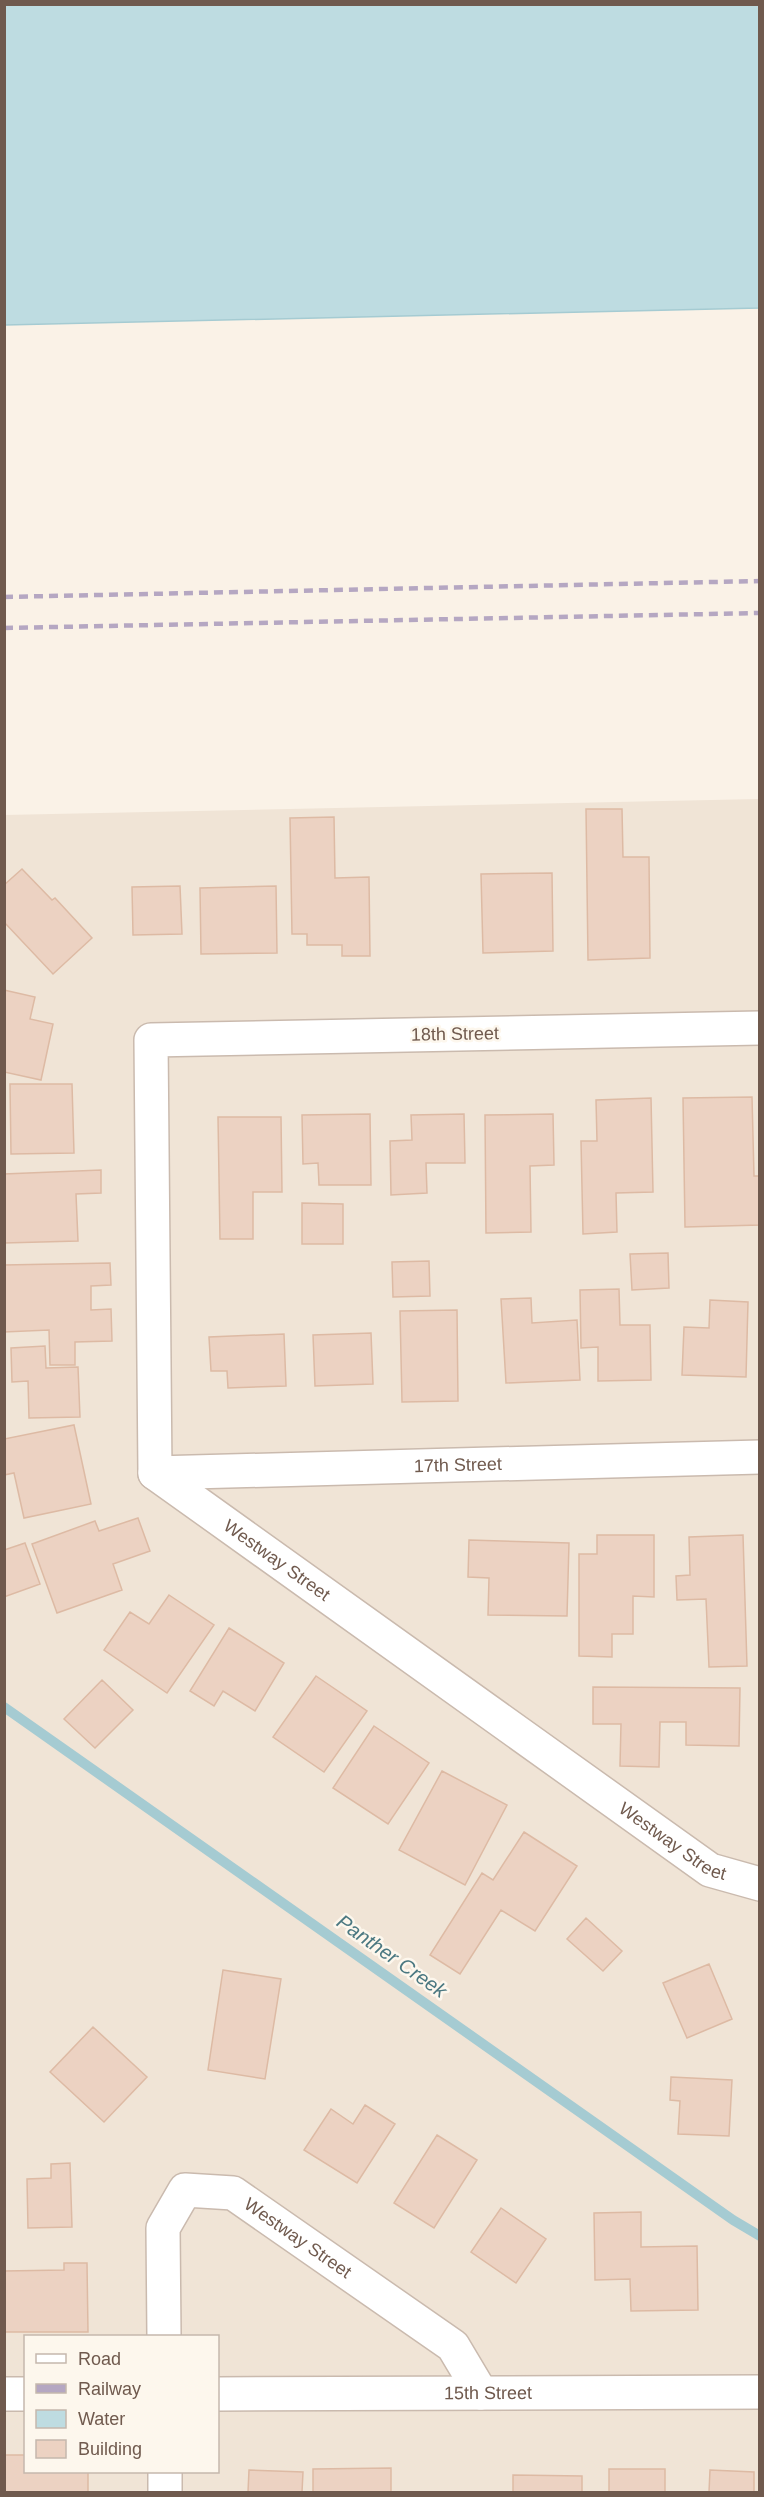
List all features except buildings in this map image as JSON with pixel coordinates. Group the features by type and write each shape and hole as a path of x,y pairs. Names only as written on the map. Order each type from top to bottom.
{"street":[{"name":"18th Street","path":"155,1473 151,1040 759,1028"},
{"name":"17th Street","path":"155,1473 759,1457"},
{"name":"Westway Street","path":"155,1473 710,1870 759,1884"},
{"name":"Westway Street","path":"164,2335 163,2228 185,2190 233,2193 453,2346 481,2393"},
{"name":"15th Street","path":"219,2394 759,2392"},
{"path":"4,2394 24,2394"},
{"path":"165,2473 165,2493"}],"shaded area":[{"path":"759,799 759,2492 5,2492 4,815"}],"water":[{"path":"4,5 759,5 759,308 5,325"}],"waterway":[{"name":"Panther Creek","path":"4,1707 733,2220 760,2236"}],"railway":[{"path":"4,597 760,581"},
{"path":"4,628 760,613"}]}
